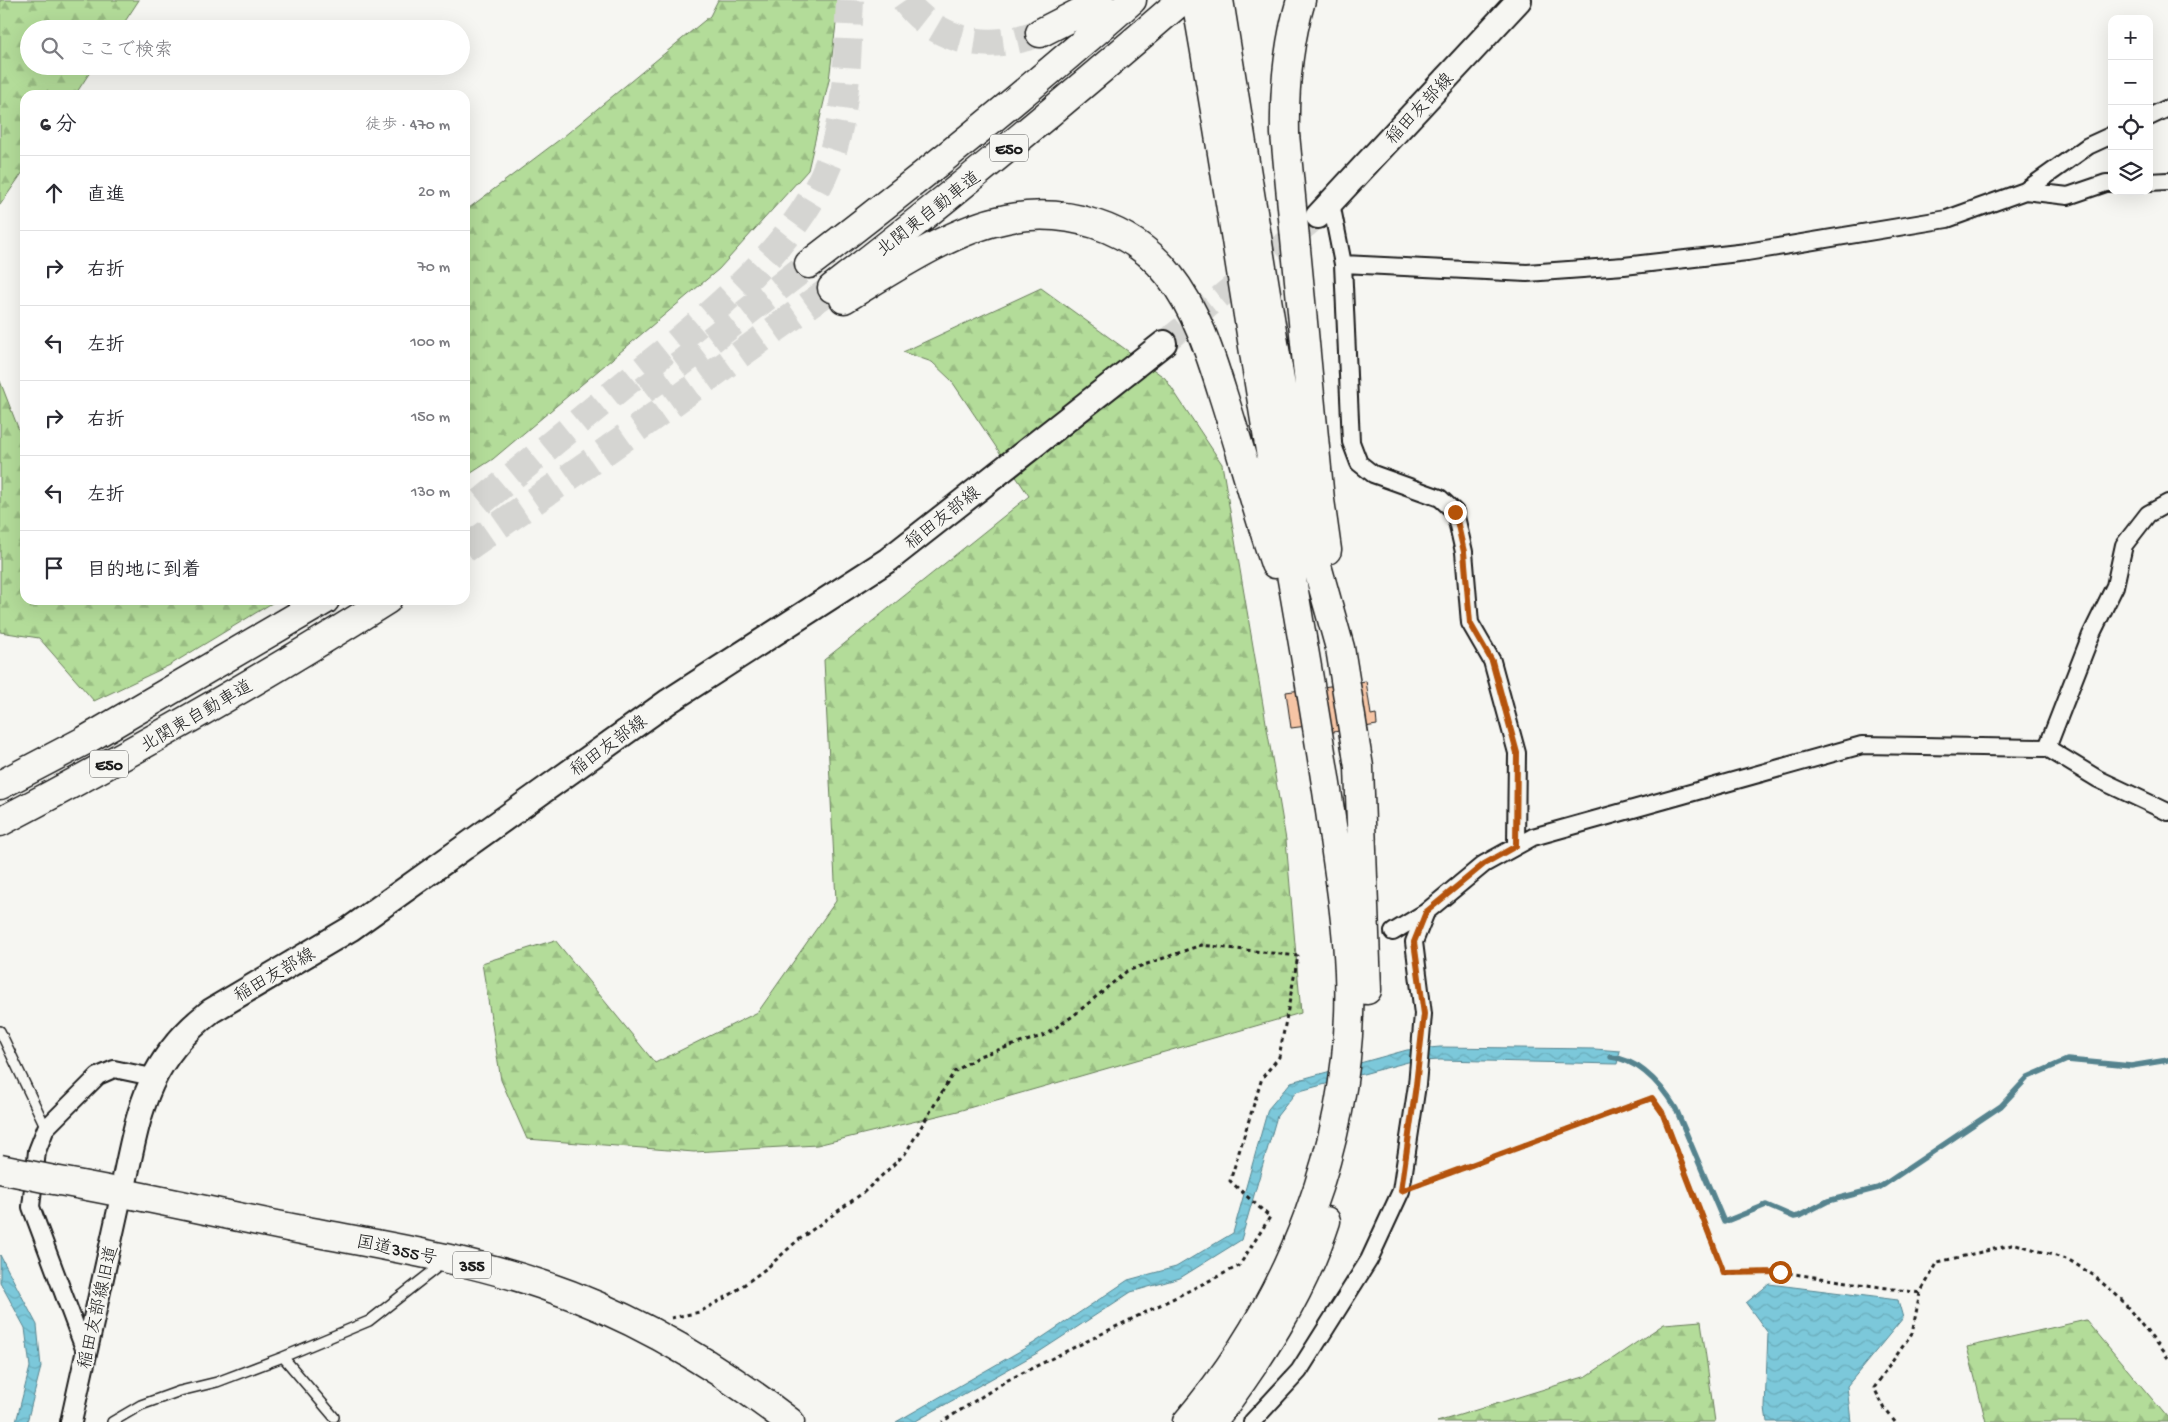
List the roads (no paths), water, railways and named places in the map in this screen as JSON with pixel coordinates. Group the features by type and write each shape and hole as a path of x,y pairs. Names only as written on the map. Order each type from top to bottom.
{"highway":[{"path":"1040,33 1079,13 1099,0"},
{"name":"北関東自動車道","path":"809,264 903,192 1007,107 1132,0"},
{"path":"1212,1422 1240,1386 1274,1335 1303,1280 1333,1199 1354,1122 1367,1020 1367,961 1359,767 1340,648 1320,500 1284,134 1284,95 1288,56 1301,0"},
{"path":"1203,4 1300,505 1340,648"},
{"path":"1187,1422 1224,1374 1257,1326 1283,1275 1306,1221 1323,1170 1336,1118 1344,1070 1348,1023 1349,974 1344,915 1306,655 1279,507 1203,4"},
{"name":"北関東自動車道","path":"1203,4 1032,130 929,214 838,294 954,236 1005,219 1044,214 1079,219 1111,230 1144,250 1174,282 1188,304 1209,350 1259,516 1306,655"},
{"name":"北関東自動車道","path":"0,785 84,742 317,605"},
{"name":"北関東自動車道","path":"0,822 84,778 216,704 303,654 379,605"},
{"name":"国道355号","path":"0,1169 122,1192 446,1259 542,1284 585,1300 650,1332 713,1368 790,1422"}],"main road":[{"name":"稲田友部線","path":"1324,210 1519,0"},
{"name":"稲田友部線","path":"122,1192 139,1114 152,1077 190,1027 211,1011 350,929 669,701 888,560 1164,343"}],"street":[{"path":"2153,115 2168,108"},
{"path":"1343,264 1527,273 1652,263 1747,252 1947,219 2025,191 2088,146 2108,136"},
{"path":"2153,182 2168,181"},
{"path":"2025,191 2068,196 2108,183"},
{"path":"1324,210 1343,264 1351,442 1359,463 1373,474 1440,498 1455,512 1464,552 1470,623 1492,661 1517,753 1516,846"},
{"path":"2047,748 2091,635 2114,586 2124,545 2148,514 2168,503"},
{"path":"1392,932 1426,912 1484,864 1533,837 1862,745 2047,748 2098,779 2168,812"},
{"path":"1252,1422 1299,1371 1369,1260 1401,1191 1424,1014 1414,942 1426,912"},
{"path":"86,1354 31,1207 37,1151 46,1128 98,1076 114,1069 152,1077"},
{"name":"稲田友部線旧道","path":"71,1422 122,1192"}],"lane":[{"path":"0,1031 46,1128"},
{"path":"112,1422 141,1405 180,1391 217,1382 283,1358 369,1321 446,1259"},
{"path":"283,1358 334,1417"}],"water":[{"path":"1440,1047 1620,1051 1617,1064 1440,1060 1408,1062 1296,1092 1277,1116 1241,1240 1180,1278 1131,1292 1039,1352 914,1422 896,1422 1034,1343 1128,1280 1176,1267 1233,1233 1268,1109 1291,1082 1407,1050"},
{"path":"0,1255 37,1325 41,1367 27,1422 16,1422 30,1367 25,1328 0,1282"},
{"path":"1769,1284 1898,1300 1903,1318 1847,1386 1851,1422 1767,1422 1765,1408 1768,1333 1746,1303"}],"waterway":[{"path":"1611,1057 1622,1059 1641,1069 1657,1083 1670,1100 1676,1109 1724,1222 1766,1205 1794,1217 1799,1216 1828,1201 1878,1188 2001,1106 2028,1077 2067,1060 2131,1066 2168,1060"}],"tunnel":[{"path":"481,502 716,308 773,251 797,220 817,188 832,154 837,135 846,78 850,0"},
{"path":"905,0 914,12 925,21 951,36 965,40 994,43 1017,40 1040,33"},
{"path":"1164,343 1318,216"},
{"path":"644,390 809,264"},
{"path":"470,546 592,461 831,289"}]}
